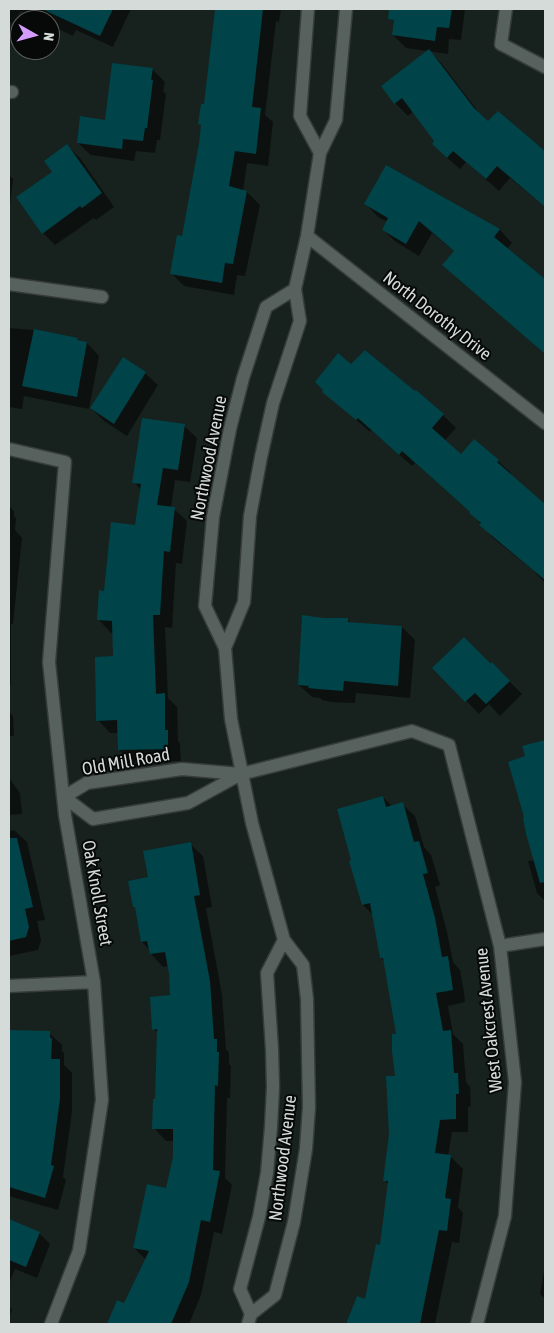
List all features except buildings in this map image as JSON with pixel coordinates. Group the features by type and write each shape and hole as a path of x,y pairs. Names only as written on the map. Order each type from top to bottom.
{"street":[{"path":"308,9 300,116 320,153"},
{"name":"Northwood Avenue","path":"225,648 244,602 250,516 261,457 274,403 300,321 295,289 307,236 320,153 336,120 346,9"},
{"path":"506,9 501,44 545,68"},
{"name":"North Dorothy Drive","path":"307,236 545,423"},
{"path":"9,284 102,297"},
{"name":"Northwood Avenue","path":"284,940 267,973 273,1087 271,1127 266,1173 258,1217 240,1290 249,1319 275,1295 294,1222 306,1149 309,1116 308,1035 303,964 284,940 252,823 241,774 231,719 225,648 205,606 213,517 219,478 243,378 266,307 295,289"},
{"name":"Oak Knoll Street","path":"9,449 65,462 49,662 64,797 94,982 102,1100 79,1251 52,1324"},
{"name":"Old Mill Road","path":"241,774 182,770 87,783 64,797 92,819 188,803 241,774 412,731 449,745"},
{"name":"West Oakcrest Avenue","path":"449,745 500,946 516,1082 505,1216 477,1324"},
{"path":"500,946 545,940"},
{"path":"9,986 94,982"}]}
